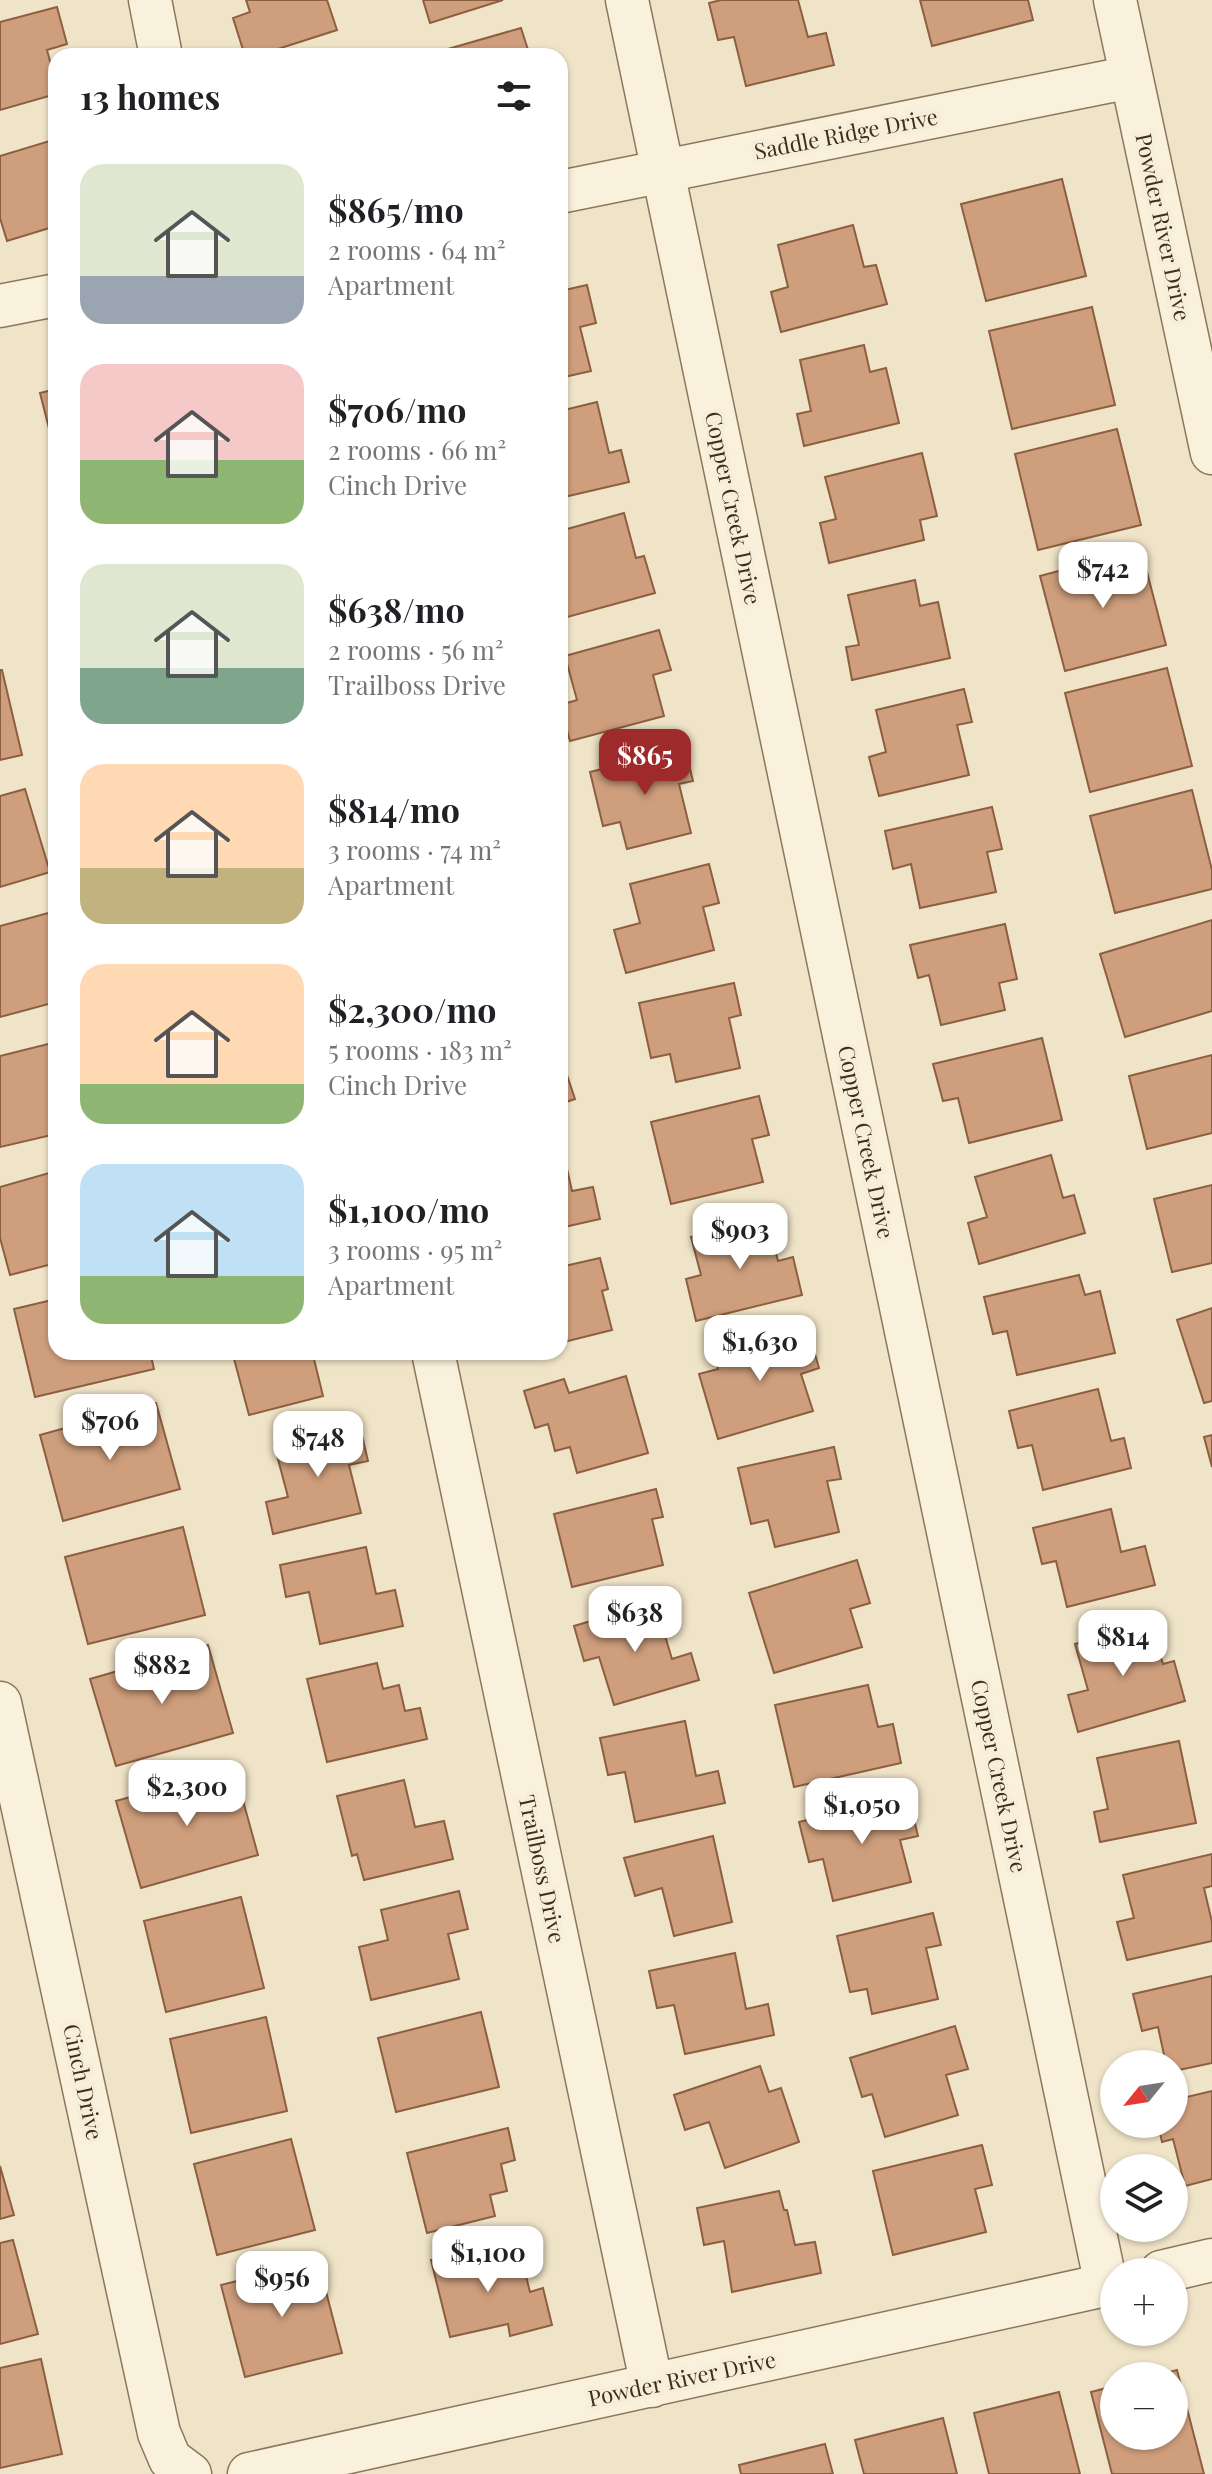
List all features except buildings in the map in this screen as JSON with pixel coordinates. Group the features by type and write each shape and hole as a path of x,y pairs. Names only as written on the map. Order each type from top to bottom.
{"street":[{"path":"150,0 159,48"},
{"name":"Copper Creek Drive","path":"627,0 1104,2258"},
{"name":"Powder River Drive","path":"1115,0 1212,453"},
{"name":"Saddle Ridge Drive","path":"568,190 1131,77"},
{"path":"0,306 48,297"},
{"name":"Trailboss Drive","path":"435,1360 652,2386"},
{"name":"Cinch Drive","path":"0,1703 159,2433 180,2467"},
{"path":"1188,2266 1212,2260"},
{"name":"Powder River Drive","path":"249,2474 1100,2286"}]}
